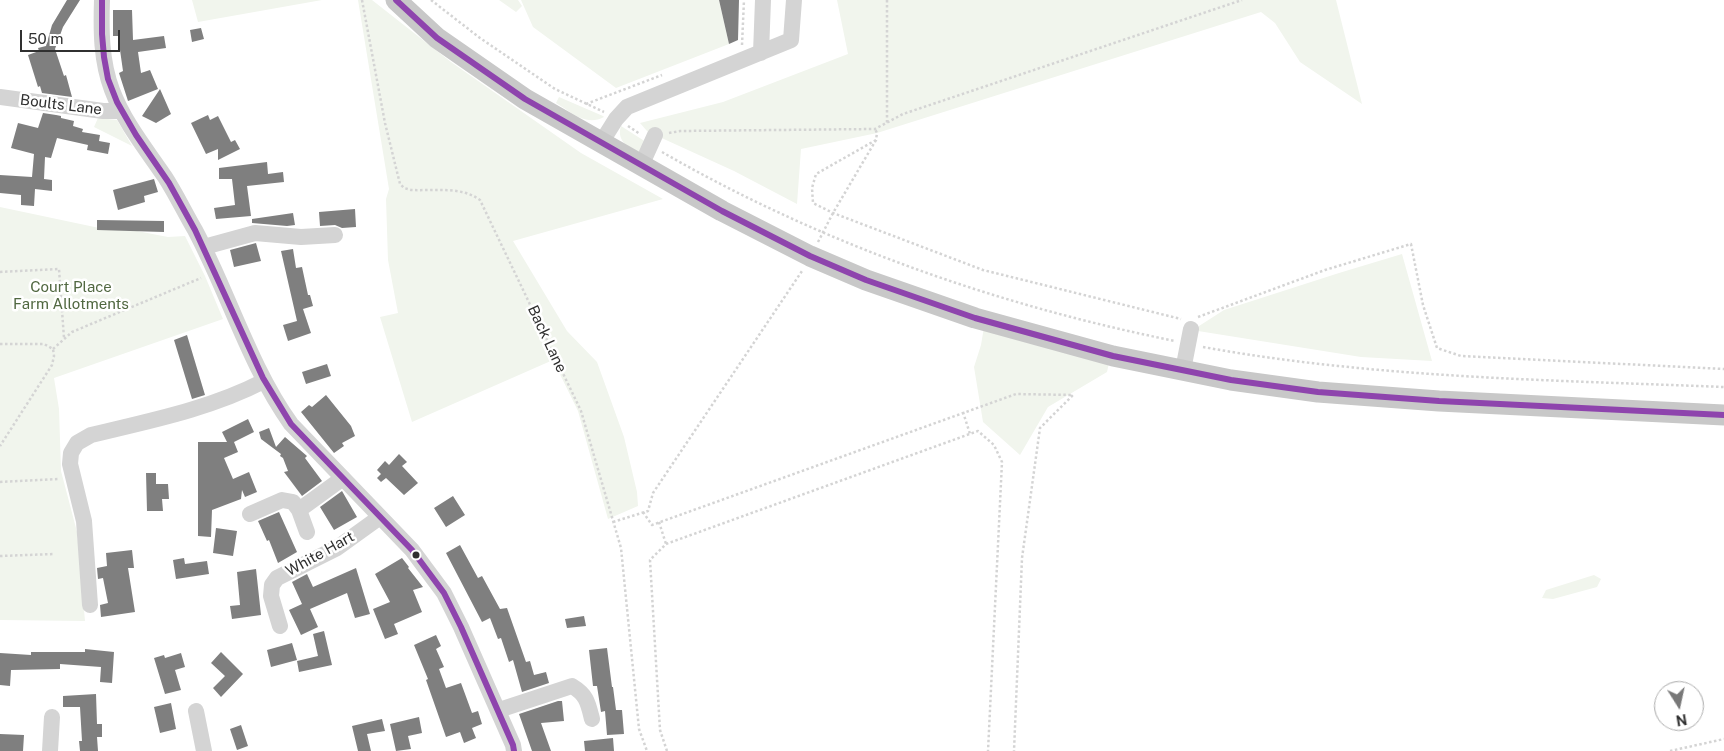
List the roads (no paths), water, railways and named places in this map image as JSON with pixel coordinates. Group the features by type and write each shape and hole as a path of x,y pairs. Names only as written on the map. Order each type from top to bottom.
{"main road":[{"path":"396,0 437,38 525,99 722,212 810,256 866,280 975,318 1105,354 1231,380 1318,392 1439,401 1724,415"}],"street":[{"path":"102,0 101,27 106,70 112,90 121,111 168,183 204,247 264,381 291,424 412,550 444,593 499,710 514,751"},
{"path":"761,53 763,0"},
{"path":"601,143 616,119 627,107 791,40 794,0"},
{"name":"Boults Lane","path":"0,97 103,111 121,111"},
{"path":"641,166 653,139"},
{"path":"204,247 254,233 301,238 335,235"},
{"path":"1183,370 1191,332"},
{"path":"90,605 84,521 70,464 71,453 77,443 91,435 194,409 247,390 264,381"},
{"path":"299,510 343,478"},
{"path":"250,514 282,500 293,502 299,510 307,532"},
{"name":"White Hart","path":"280,626 271,596 272,586 277,578 337,548 380,517"},
{"path":"499,710 572,686 583,693 592,719"},
{"path":"196,711 204,751"},
{"path":"50,751 52,717"}],"park label":[{"name":"Court Place Farm Allotments","path":"71,296"}]}
